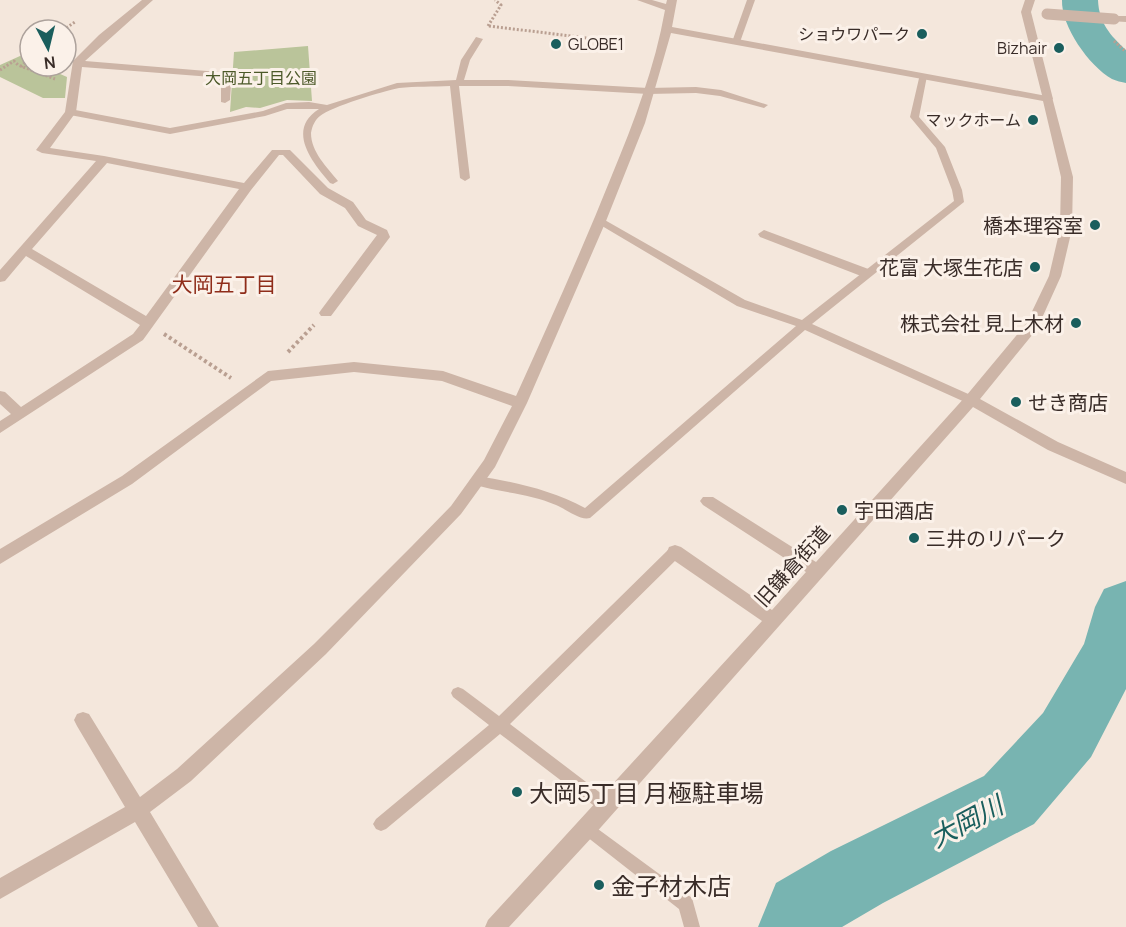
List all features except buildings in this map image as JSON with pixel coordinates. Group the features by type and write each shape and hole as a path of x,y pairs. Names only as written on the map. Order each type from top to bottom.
{"street":[{"path":"78,62 103,37 148,0"},
{"path":"0,889 138,810 184,775 320,649 418,551 456,510 490,463 520,403 600,221 639,123 672,5 642,0"},
{"path":"1030,0 1026,12 1126,19"},
{"name":"旧鎌倉街道","path":"495,927 587,828 772,619 971,400 1032,326 1055,276 1066,229 1067,177 1026,12"},
{"path":"667,29 1048,99"},
{"path":"78,63 214,74 226,85 225,100"},
{"path":"74,78 69,112 42,150 104,159 247,187"},
{"path":"0,428 138,337 247,187 276,152 286,152 324,191 349,205 362,223 383,233 384,237 326,313"},
{"path":"0,278 104,159"},
{"path":"764,234 866,273"},
{"path":"26,250 147,323"},
{"path":"0,558 127,480 268,376 354,368 443,376 520,403"},
{"path":"0,396 20,414"},
{"path":"971,400 1053,446 1122,476"},
{"path":"708,501 816,570"},
{"path":"675,552 772,619"},
{"path":"83,720 209,927"}],"lane":[{"path":"736,42 751,0"},
{"path":"465,178 457,83 466,57 479,39"},
{"path":"477,481 559,498 586,514 804,324 958,202 957,190 940,147 914,117 923,76"},
{"path":"333,181 319,165 307,137 310,118 327,108 397,86 508,83 648,91 696,90 721,93 764,105"},
{"path":"69,112 170,131 265,113 286,106 309,105 327,108"},
{"path":"600,221 741,303 804,324 971,400"},
{"path":"381,824 500,725 675,552"},
{"path":"458,693 606,806"},
{"path":"587,828 686,904 692,927"}],"path":[{"path":"479,39 501,5 495,0"},
{"path":"488,26 586,38"},
{"path":"0,70 14,61 18,64"},
{"path":"51,78 73,84"},
{"path":"285,354 326,313"},
{"path":"147,323 249,390"}],"green space":[{"name":"大岡五丁目公園","path":"308,46 312,101 287,100 260,108 246,107 230,112 234,52"},
{"path":"18,57 18,78 67,78 65,98 43,98 0,77 0,65"}],"waterway":[{"name":"大岡川","path":"1080,0 1080,11 1088,31 1094,40 1126,71"},
{"name":"大岡川","path":"795,927 802,909 857,877 1009,800 1067,735 1113,652 1126,607"}],"place":[{"name":"ショウワパーク","path":"922,34"},
{"name":"GLOBE1","path":"556,44"},
{"name":"Bizhair","path":"1059,48"},
{"name":"マックホーム","path":"1033,120"},
{"name":"橋本理容室","path":"1095,225"},
{"name":"花富 大塚生花店","path":"1035,267"},
{"name":"株式会社 見上木材","path":"1076,323"},
{"name":"せき商店","path":"1016,402"},
{"name":"宇田酒店","path":"842,510"},
{"name":"三井のリパーク","path":"914,538"},
{"name":"大岡5丁目 月極駐車場","path":"517,792"},
{"name":"金子材木店","path":"599,885"}],"district":[{"name":"大岡五丁目","path":"224,284"}]}
